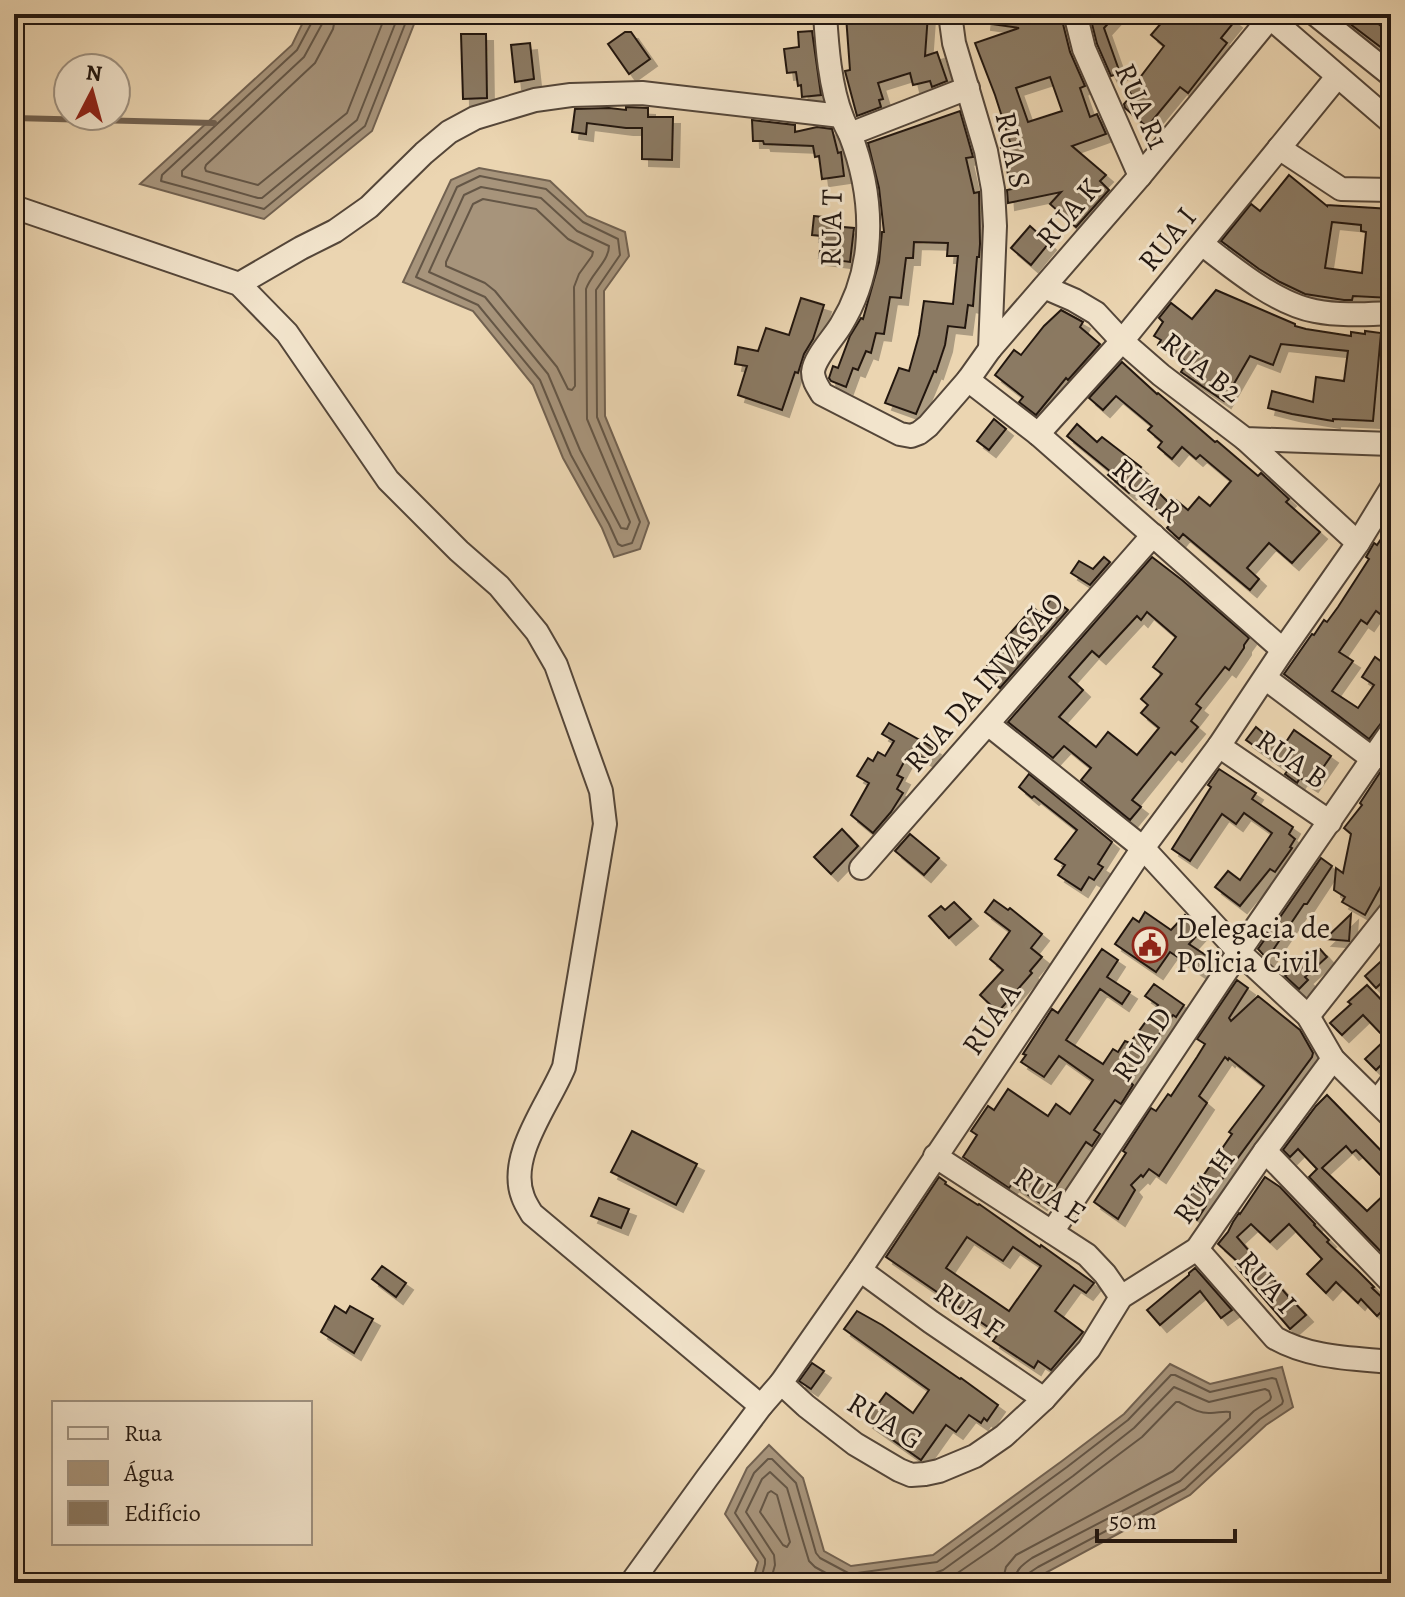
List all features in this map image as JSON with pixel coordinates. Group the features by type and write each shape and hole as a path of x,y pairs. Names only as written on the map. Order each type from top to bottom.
{"street":[{"name":"RUA T","path":"825,14 828,56 845,125 863,177 868,212 867,250 859,290 815,364 813,373 815,384 822,394 900,434"},
{"name":"RUA S","path":"950,14 954,43 986,151 993,189 995,226 990,349"},
{"name":"RUA R1","path":"1078,14 1084,49 1140,176"},
{"path":"1315,14 1391,75"},
{"path":"1270,15 1391,122"},
{"name":"RUA K","path":"900,434 911,436 928,426 990,349 1140,176 1270,15"},
{"name":"RUA I","path":"1038,434 1122,341 1337,77"},
{"path":"239,284 335,231 369,207 449,132 475,118 535,100 571,95 642,93 845,125 968,88"},
{"path":"1279,148 1341,189 1391,190"},
{"path":"14,207 239,284 287,333 388,480 499,586 537,632 556,665 601,791 605,824 564,1067 524,1147 520,1171 522,1196 532,1214 761,1406"},
{"path":"1202,244 1255,284 1313,311 1391,313"},
{"name":"RUA B2","path":"1044,287 1096,313 1122,341 1245,439 1358,543"},
{"name":"RUA R","path":"968,380 1038,434 1283,650"},
{"name":"RUA B2","path":"1245,439 1391,444"},
{"name":"RUA A","path":"634,1579 781,1383 860,1270 1143,848 1219,746 1358,543 1391,489"},
{"name":"RUA DA INVASÃO","path":"861,868 1153,535"},
{"path":"1265,678 1373,759"},
{"path":"988,724 1143,848 1239,952 1308,1016 1333,1059 1384,1109 1391,1083"},
{"name":"RUA D","path":"1052,1232 1391,732"},
{"name":"RUA B","path":"1219,746 1330,822"},
{"path":"1308,1016 1391,911"},
{"name":"RUA H","path":"1044,1399 1089,1349 1121,1297 1197,1249 1333,1059"},
{"path":"1265,1151 1391,1282"},
{"name":"RUA E","path":"935,1156 1087,1255 1121,1297"},
{"name":"RUA I","path":"1197,1249 1275,1338 1292,1348 1313,1354 1391,1362"},
{"name":"RUA F","path":"860,1270 1044,1399"},
{"name":"RUA G","path":"781,1383 855,1444 911,1475 939,1471 975,1456 1004,1436 1044,1399"}],"water":[{"path":"307,14 418,14 372,131 264,219 140,184 292,45"},
{"path":"479,168 550,181 587,216 625,232 629,256 604,291 605,416 649,523 640,549 614,557 602,528 563,458 533,385 473,311 403,282 451,180"},
{"path":"1170,1364 1210,1384 1282,1367 1293,1407 1266,1425 1190,1495 1027,1583 752,1583 758,1562 725,1514 747,1468 769,1445 803,1478 824,1551 851,1566 933,1555 1124,1414"}],"building":[{"path":"928,14 925,56 937,52 947,81 932,87 930,81 913,85 910,73 878,83 883,99 879,100 881,107 857,116 845,71 850,70 846,16"},
{"path":"985,14 1064,14 1063,24 1070,52 1085,86 1080,88 1090,117 1097,114 1106,134 1072,146 1106,175 1100,181 1109,190 1076,227 1050,204 1061,192 1008,203 1007,190 1012,189 1001,148 1011,145 975,43 1019,28 984,23","holes":["1050,77 1062,111 1028,122 1016,88"]},
{"path":"1092,14 1117,14 1104,28 1120,73 1111,76 1097,44"},
{"path":"1169,14 1226,14 1235,21 1221,38 1227,43 1188,93 1180,87 1147,127 1124,104 1132,95 1129,92 1164,46 1151,35"},
{"path":"1337,14 1366,14 1391,34 1391,55"},
{"path":"812,31 821,95 802,97 796,72 787,73 784,49 799,47 798,32"},
{"path":"625,32 631,32 650,59 629,74 608,44"},
{"path":"461,34 486,34 487,98 463,99"},
{"path":"530,43 534,79 515,82 511,45"},
{"path":"626,107 648,108 648,117 673,117 672,160 642,159 642,128 587,123 586,134 572,132 575,109 626,110"},
{"path":"960,111 973,157 966,158 974,193 979,192 980,244 973,306 968,305 965,328 948,326 936,372 916,414 885,403 899,368 909,371 924,301 953,304 958,256 947,256 948,243 914,242 913,258 906,258 901,298 890,297 884,334 876,333 871,353 866,351 858,370 853,368 846,387 829,378 833,366 838,368 850,336 863,319 884,232 879,188 868,143"},
{"path":"752,120 795,125 795,132 817,127 832,129 838,153 841,152 844,176 822,179 819,156 815,157 813,146 753,141"},
{"path":"1289,175 1327,206 1391,209 1391,298 1353,296 1352,300 1344,300 1305,294 1259,269 1221,241 1251,204 1260,211","holes":["1332,222 1361,225 1361,231 1366,232 1362,273 1325,268"]},
{"path":"814,216 832,218 832,226 854,228 850,262 819,258 822,236 812,235"},
{"path":"1030,226 1049,243 1031,265 1011,248"},
{"path":"1216,290 1306,329 1351,336 1351,332 1381,333 1373,421 1333,421 1268,408 1272,391 1313,402 1316,377 1344,381 1348,351 1281,344 1273,365 1250,356 1224,401 1181,372 1187,362 1158,345 1161,340 1154,336 1163,322 1159,318 1171,303 1192,319"},
{"path":"801,298 824,305 813,339 798,373 795,372 782,410 738,395 747,366 735,364 738,347 758,351 766,328 789,335"},
{"path":"1061,310 1083,322 1080,327 1100,344 1068,380 1066,378 1036,415 1019,402 1023,397 995,375 1014,350 1021,355"},
{"path":"1122,362 1215,442 1258,476 1261,473 1289,499 1286,502 1320,532 1292,563 1269,543 1247,568 1259,579 1250,590 1183,534 1179,539 1167,528 1172,522 1132,490 1129,493 1108,475 1111,472 1067,436 1077,424 1097,442 1102,437 1141,467 1137,471 1171,505 1176,500 1188,510 1199,497 1210,506 1231,481 1200,455 1196,459 1182,447 1172,459 1158,447 1162,442 1148,430 1152,426 1116,396 1103,410 1089,398"},
{"path":"994,419 1006,429 989,450 977,441"},
{"path":"1391,524 1391,622 1376,611 1367,624 1361,620 1339,652 1353,661 1332,691 1358,708 1374,685 1362,677 1375,657 1382,662 1391,648 1391,710 1369,739 1284,674 1312,634 1324,620 1327,622 1338,607 1369,559 1366,557 1374,543 1377,545"},
{"path":"1104,557 1110,562 1090,585 1071,573 1079,561 1093,569"},
{"path":"1152,557 1249,638 1229,670 1225,667 1196,704 1201,708 1191,721 1198,727 1175,755 1171,752 1132,800 1141,807 1130,820 1081,780 1091,768 1064,746 1053,758 1008,722","holes":["1147,612 1176,637 1153,667 1162,674 1141,699 1148,705 1141,713 1159,728 1137,755 1108,732 1096,747 1059,717 1083,690 1069,677 1092,651 1099,657 1137,616 1141,620"]},
{"path":"1052,598 1068,610 1000,688 982,672 1033,607 1040,614"},
{"path":"889,723 934,748 927,760 910,751 897,775 903,778 897,789 903,793 873,833 851,815 869,783 857,776 868,758 873,761 878,752 885,756 894,741 882,734"},
{"path":"1256,727 1284,745 1294,730 1331,756 1311,785 1300,778 1297,783 1285,774 1288,770 1246,740"},
{"path":"1383,768 1391,774 1391,868 1365,915 1342,902 1345,897 1334,890 1336,868 1343,873 1351,834 1344,828 1362,805 1360,803"},
{"path":"1219,769 1256,793 1252,799 1293,827 1289,834 1295,839 1275,872 1270,869 1240,906 1215,887 1228,871 1240,880 1272,833 1244,813 1236,824 1222,814 1190,861 1172,849"},
{"path":"1029,774 1112,842 1098,864 1103,867 1094,880 1089,877 1081,890 1058,875 1065,865 1055,859 1077,830 1019,787"},
{"path":"842,829 858,846 831,874 814,857"},
{"path":"910,834 939,858 924,875 895,851"},
{"path":"1321,858 1332,866 1267,959 1258,949 1278,925 1276,923"},
{"path":"994,900 1008,910 1010,908 1042,934 1031,948 1042,957 998,1012 980,995 1003,970 990,959 1010,931 985,912"},
{"path":"954,902 971,919 949,938 929,916 941,906 945,910"},
{"name":"Delegacia de Policia Civil","path":"1145,912 1171,930 1185,915 1201,931 1189,944 1210,958 1200,972 1170,952 1156,972 1115,944 1133,918 1139,922"},
{"path":"1351,914 1349,941 1325,939"},
{"path":"1102,949 1118,960 1107,977 1130,992 1122,1004 1100,989 1066,1040 1103,1064 1113,1049 1118,1052 1125,1041 1130,1043 1158,1005 1145,996 1154,984 1184,1005 1153,1043 1121,1104 1115,1100 1094,1130 1100,1134 1092,1146 1086,1142 1054,1190 1050,1188 1040,1203 1012,1184 1009,1188 963,1157 977,1135 971,1131 988,1106 994,1110 1008,1089 1048,1116 1056,1104 1070,1114 1093,1080 1059,1056 1044,1077 1021,1062 1052,1009 1058,1013"},
{"path":"1314,949 1320,949 1327,957 1305,977 1308,980 1299,989 1285,976"},
{"path":"1391,952 1391,974 1376,988 1365,976"},
{"path":"1237,980 1248,988 1229,1018 1231,1021 1258,996 1300,1030 1313,1053 1312,1057 1204,1204 1206,1206 1197,1220 1183,1205 1232,1134 1229,1132 1264,1086 1225,1057 1199,1096 1207,1103 1159,1176 1149,1169 1131,1185 1135,1190 1118,1219 1094,1202 1151,1108 1156,1111 1168,1094 1171,1096 1197,1057 1205,1044 1197,1039"},
{"path":"1367,985 1391,1010 1391,1055 1376,1070 1365,1059 1386,1039 1363,1015 1342,1035 1330,1023"},
{"path":"1327,1095 1391,1161 1391,1186 1356,1150 1352,1153 1346,1146 1322,1168 1367,1211 1391,1188 1391,1262 1309,1177 1317,1169 1298,1149 1290,1157 1283,1150"},
{"path":"632,1131 697,1164 676,1205 611,1172"},
{"path":"939,1177 1094,1283 1086,1293 1074,1285 1055,1311 1083,1332 1051,1370 1038,1361 1034,1368 993,1341 998,1334 886,1257","holes":["967,1237 1003,1261 1013,1247 1041,1266 1009,1311 946,1268"]},
{"path":"1265,1177 1280,1187 1329,1240 1327,1242 1389,1304 1377,1316 1361,1299 1358,1303 1336,1282 1326,1293 1307,1274 1322,1259 1289,1224 1270,1242 1251,1224 1237,1237 1306,1315 1290,1329 1236,1266 1239,1263 1218,1244"},
{"path":"599,1198 629,1209 621,1228 591,1216"},
{"path":"382,1266 406,1283 396,1297 372,1279"},
{"path":"1195,1268 1232,1310 1221,1318 1200,1291 1160,1325 1147,1310"},
{"path":"335,1306 346,1313 350,1306 373,1319 354,1353 321,1332"},
{"path":"857,1311 998,1405 987,1421 984,1418 981,1423 969,1415 956,1432 946,1425 921,1460 866,1421 886,1393 913,1413 929,1390 844,1329"},
{"path":"812,1363 824,1371 811,1389 799,1381"}],"waterway":[{"path":"14,118 214,123"}],"place":[{"name":"Delegacia de Policia Civil","path":"1150,945"}]}
